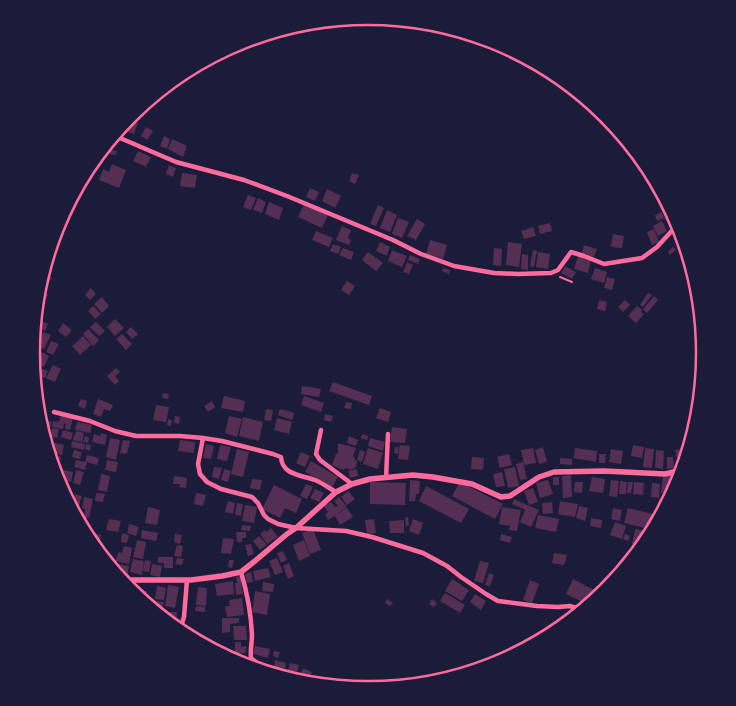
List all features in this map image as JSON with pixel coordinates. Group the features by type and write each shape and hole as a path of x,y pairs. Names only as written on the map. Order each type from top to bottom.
{"street":[{"path":"120,138 176,162 244,180 287,196 393,240 421,254 454,266 494,273 551,273 558,270 572,252 604,264 642,258 658,247 673,231"},
{"path":"54,412 136,436 203,438 222,441 278,456 281,457 281,464 284,468 316,481 336,492"},
{"path":"321,430 316,454 320,460 352,484"},
{"path":"386,478 388,434"},
{"path":"203,438 198,464 200,474 207,482 221,489 252,497 258,503 264,515 278,524 296,528 346,531 423,553 447,566 498,601 537,606 575,607"},
{"path":"131,580 187,580 241,572 296,528 336,492 352,484 370,479 413,475 433,477 472,484 501,497 510,496 539,477 554,472 604,471 665,474 674,472"},
{"path":"241,572 247,591 252,636 250,652 251,658 254,661"},
{"path":"182,623 187,580"}],"path":[{"path":"551,273 572,282"}],"building":[{"path":"135,122 138,123 134,134 126,131"},
{"path":"146,127 153,131 147,140 141,136"},
{"path":"164,136 170,139 167,149 160,146"},
{"path":"172,139 187,146 183,157 168,149"},
{"path":"111,150 117,151 116,155 110,154"},
{"path":"138,151 151,157 146,167 133,161"},
{"path":"112,164 126,170 119,188 99,180 103,169 109,172"},
{"path":"169,165 176,168 173,177 166,174"},
{"path":"182,173 197,175 195,188 180,186"},
{"path":"352,173 359,175 355,184 349,181"},
{"path":"310,188 319,192 315,201 306,197"},
{"path":"327,189 341,196 335,208 322,201"},
{"path":"248,195 256,198 251,210 243,207"},
{"path":"258,198 266,202 262,213 253,210"},
{"path":"269,202 283,208 279,220 265,214"},
{"path":"304,204 328,215 322,228 298,217"},
{"path":"378,205 384,208 376,226 370,224"},
{"path":"387,210 397,215 390,232 380,228"},
{"path":"662,212 664,218 657,221 655,215"},
{"path":"398,218 409,222 402,238 392,234"},
{"path":"417,219 425,224 416,240 407,236"},
{"path":"662,221 667,231 658,236 653,226"},
{"path":"550,223 552,231 540,234 538,226"},
{"path":"342,226 351,230 348,238 351,240 349,245 336,240"},
{"path":"533,227 536,236 524,239 521,231"},
{"path":"654,229 659,242 652,245 647,232"},
{"path":"316,231 333,238 329,247 312,240"},
{"path":"613,234 624,236 622,248 611,247"},
{"path":"430,240 447,245 443,259 426,254"},
{"path":"380,242 390,247 387,256 376,251"},
{"path":"508,242 522,244 519,267 506,265"},
{"path":"333,244 341,247 338,254 330,251"},
{"path":"584,245 597,249 594,257 582,253"},
{"path":"673,247 676,250 670,255 668,252"},
{"path":"343,248 354,252 351,260 339,255"},
{"path":"494,248 502,249 501,266 493,265"},
{"path":"392,250 407,256 402,267 388,261"},
{"path":"533,250 537,251 534,267 530,266"},
{"path":"368,252 383,263 376,271 362,260"},
{"path":"538,252 550,254 548,269 536,267"},
{"path":"522,254 528,255 528,270 521,269"},
{"path":"410,255 420,259 418,264 408,260"},
{"path":"578,256 591,260 588,273 574,269"},
{"path":"407,262 413,265 409,274 403,272"},
{"path":"565,266 576,272 572,279 561,273"},
{"path":"443,268 450,270 449,274 442,271"},
{"path":"595,268 607,272 604,283 591,279"},
{"path":"49,276 52,278 47,285"},
{"path":"607,277 615,279 612,290 604,288"},
{"path":"347,281 355,286 349,295 341,290"},
{"path":"91,288 96,294 90,300 85,295"},
{"path":"648,293 652,295 643,307 640,305"},
{"path":"654,296 658,300 647,313 643,309"},
{"path":"102,297 109,306 102,313 94,304"},
{"path":"599,300 607,302 605,311 597,309"},
{"path":"625,300 630,305 623,312 618,307"},
{"path":"93,306 101,314 95,319 88,311"},
{"path":"637,306 644,314 636,323 628,316"},
{"path":"115,319 124,328 115,336 107,327"},
{"path":"42,321 48,324 45,331 41,329"},
{"path":"96,322 105,331 99,336 90,327"},
{"path":"63,323 72,330 66,337 58,331"},
{"path":"131,327 138,334 132,339 126,332"},
{"path":"88,329 99,340 93,346 83,334"},
{"path":"43,332 51,335 44,349 40,347"},
{"path":"122,334 132,344 126,350 116,339"},
{"path":"83,336 91,345 80,355 72,346"},
{"path":"51,341 59,344 53,355 46,352"},
{"path":"41,352 49,356 44,367 41,365"},
{"path":"53,365 61,369 55,382 46,378"},
{"path":"41,368 48,371 45,378 41,376"},
{"path":"116,368 120,372 115,376 119,381 115,385 107,376"},
{"path":"333,382 372,396 369,405 329,391"},
{"path":"302,386 321,389 319,397 301,394"},
{"path":"163,393 169,394 168,399 162,398"},
{"path":"224,396 245,401 243,412 221,408"},
{"path":"304,396 324,403 321,412 301,405"},
{"path":"81,399 87,401 85,409 78,406"},
{"path":"98,399 113,405 110,411 104,409 101,417 93,414"},
{"path":"212,401 215,407 208,412 204,406"},
{"path":"346,402 352,403 351,409 344,408"},
{"path":"156,405 169,407 166,422 153,420"},
{"path":"380,408 391,412 388,422 376,418"},
{"path":"266,409 273,410 271,421 264,420"},
{"path":"280,409 294,413 292,420 278,415"},
{"path":"61,414 73,418 70,430 65,429 66,424 64,423 63,429 52,427 53,421 59,422"},
{"path":"325,414 333,416 331,422 324,420"},
{"path":"175,416 180,417 179,424 174,423"},
{"path":"229,416 242,419 237,437 225,433"},
{"path":"243,417 263,422 259,441 239,436"},
{"path":"277,418 292,422 289,434 274,430"},
{"path":"168,419 172,420 171,426 167,425"},
{"path":"47,421 52,422 49,431"},
{"path":"77,422 92,425 90,433 75,430"},
{"path":"392,427 407,429 405,443 390,442"},
{"path":"52,428 59,429 57,438 50,435"},
{"path":"63,430 73,433 71,440 61,437"},
{"path":"76,431 84,433 82,442 73,440"},
{"path":"101,433 107,435 105,445 92,442 94,434 100,436"},
{"path":"362,434 368,436 367,440 361,438"},
{"path":"85,436 89,437 88,443 83,442"},
{"path":"349,436 358,440 356,446 347,443"},
{"path":"110,438 120,440 116,460 106,457"},
{"path":"370,438 385,442 383,451 368,446"},
{"path":"123,440 130,441 127,454 120,453"},
{"path":"180,440 195,442 194,453 178,451"},
{"path":"72,441 85,444 84,450 71,447"},
{"path":"52,442 64,445 62,455 56,454"},
{"path":"338,443 356,448 353,456 357,462 356,467 351,470 346,468 343,470 332,465 338,453"},
{"path":"86,444 91,445 90,451 85,449"},
{"path":"206,444 214,446 211,459 203,458"},
{"path":"220,445 231,447 227,461 217,459"},
{"path":"400,445 410,446 408,460 398,459"},
{"path":"633,445 644,447 642,458 631,456"},
{"path":"395,447 399,447 398,454 394,453"},
{"path":"543,447 547,462 539,464 535,450"},
{"path":"368,448 383,453 378,469 363,464"},
{"path":"533,448 536,463 524,465 521,450"},
{"path":"575,448 597,451 596,462 574,458"},
{"path":"645,448 654,449 652,468 643,467"},
{"path":"237,449 249,452 243,477 231,474"},
{"path":"611,449 623,451 621,464 609,462"},
{"path":"74,450 82,452 80,459 72,457"},
{"path":"360,450 365,452 362,462 357,460"},
{"path":"656,450 664,451 663,469 655,468"},
{"path":"675,450 681,450 678,461"},
{"path":"301,452 310,456 305,467 296,463"},
{"path":"509,454 512,465 500,468 497,457"},
{"path":"599,454 606,454 605,463 599,463"},
{"path":"87,455 99,458 97,465 87,462 85,470 74,467 76,460 85,462"},
{"path":"56,456 61,457 59,464"},
{"path":"472,457 484,458 483,470 471,469"},
{"path":"667,457 673,457 674,468 667,469"},
{"path":"560,458 572,459 572,465 560,464"},
{"path":"107,460 118,462 116,472 105,470"},
{"path":"311,461 338,477 332,487 305,472"},
{"path":"523,462 527,479 520,480 516,464"},
{"path":"214,467 222,468 219,479 212,477"},
{"path":"515,467 519,486 508,488 504,469"},
{"path":"224,469 231,471 228,482 221,480"},
{"path":"357,469 358,476 350,478 348,471"},
{"path":"61,470 73,472 71,482 66,480"},
{"path":"76,470 84,472 80,485 73,483"},
{"path":"502,472 505,486 496,487 493,474"},
{"path":"101,474 110,476 107,492 98,490"},
{"path":"571,475 572,497 563,498 562,476"},
{"path":"663,475 672,476 664,493 661,493"},
{"path":"174,476 187,478 186,488 179,487 180,484 173,484"},
{"path":"553,477 559,477 559,485 553,485"},
{"path":"592,477 605,479 603,493 589,491"},
{"path":"252,479 262,480 260,490 250,488"},
{"path":"410,480 420,481 419,494 416,494 415,501 409,501"},
{"path":"548,480 553,494 540,498 536,483"},
{"path":"611,480 619,481 617,497 609,496"},
{"path":"620,481 627,482 626,494 619,494"},
{"path":"370,482 406,483 405,505 370,504"},
{"path":"460,482 503,504 495,519 452,496"},
{"path":"575,482 583,482 582,493 574,492"},
{"path":"628,482 633,482 631,493 627,493"},
{"path":"634,482 644,483 643,495 633,494"},
{"path":"652,483 660,484 659,498 651,497"},
{"path":"306,484 313,487 307,499 300,496"},
{"path":"274,485 302,499 296,513 285,508 280,518 262,509"},
{"path":"426,486 469,509 461,523 419,501"},
{"path":"533,488 538,502 529,505 524,491"},
{"path":"315,489 324,493 319,502 310,498"},
{"path":"348,491 355,499 347,505 341,497"},
{"path":"96,493 105,494 103,502 95,501"},
{"path":"196,493 206,495 203,506 194,504"},
{"path":"75,494 82,496 79,507 74,498"},
{"path":"84,497 93,499 89,518 84,517 85,509 82,508"},
{"path":"339,497 347,507 336,515 347,508 353,517 340,525 335,516 328,520 325,515 328,512 324,506 331,502 335,507 338,506 334,501"},
{"path":"514,499 539,510 531,527 520,522 525,510 512,504"},
{"path":"228,501 235,503 233,514 225,512"},
{"path":"560,501 578,504 575,517 558,514"},
{"path":"552,502 553,513 543,514 542,503"},
{"path":"237,503 243,504 241,516 235,515"},
{"path":"245,505 257,507 254,523 242,521"},
{"path":"579,506 588,508 585,521 576,518"},
{"path":"148,507 160,510 157,525 145,523"},
{"path":"502,507 521,510 517,531 509,530 510,526 499,524"},
{"path":"613,508 622,510 620,521 611,519"},
{"path":"628,508 653,514 645,528 624,523"},
{"path":"538,515 559,519 556,532 535,528"},
{"path":"408,517 409,526 406,526 405,518"},
{"path":"591,518 602,520 601,528 590,526"},
{"path":"109,519 121,521 118,532 106,530"},
{"path":"374,519 376,533 367,534 365,520"},
{"path":"413,519 423,523 419,535 409,531"},
{"path":"404,520 404,533 390,533 389,521"},
{"path":"615,522 626,526 622,539 610,535"},
{"path":"129,524 139,527 136,536 127,533"},
{"path":"242,525 251,526 250,531 241,530"},
{"path":"271,528 278,537 267,544 260,534"},
{"path":"313,529 321,550 310,554 302,533"},
{"path":"635,529 644,531 634,544 632,544"},
{"path":"142,530 158,533 156,541 141,538"},
{"path":"236,532 246,532 246,538 242,538 242,542 237,542"},
{"path":"94,533 101,535 100,540 98,540"},
{"path":"122,533 129,535 127,543 121,542"},
{"path":"175,534 182,535 180,544 174,542"},
{"path":"501,534 512,537 510,543 500,540"},
{"path":"625,534 630,536 628,541 623,539"},
{"path":"259,536 267,545 260,550 253,541"},
{"path":"223,538 234,539 231,554 221,553"},
{"path":"137,540 146,542 143,559 133,557"},
{"path":"304,540 310,556 299,561 293,545"},
{"path":"251,544 254,554 248,556 245,545"},
{"path":"177,545 183,546 181,557 174,556"},
{"path":"124,546 132,548 129,564 116,561 118,552 122,553"},
{"path":"283,551 287,560 281,563 277,553"},
{"path":"554,553 567,555 564,565 552,563"},
{"path":"158,557 173,557 173,568 164,568 164,563 158,563"},
{"path":"177,558 184,559 182,565 175,564"},
{"path":"277,558 283,572 275,575 269,561"},
{"path":"133,559 144,561 142,575 130,572"},
{"path":"145,560 151,561 149,572 143,571"},
{"path":"229,560 234,560 232,568 228,567"},
{"path":"480,561 489,563 483,583 474,581"},
{"path":"289,563 294,576 288,579 283,566"},
{"path":"152,564 162,566 160,577 150,575"},
{"path":"118,565 129,566 127,576 121,569"},
{"path":"268,568 271,577 255,581 253,571"},
{"path":"251,572 253,582 247,583 245,574"},
{"path":"489,573 494,575 490,586 485,585"},
{"path":"240,576 243,594 236,595 236,577"},
{"path":"452,579 469,590 462,601 445,591"},
{"path":"573,579 594,590 582,602 566,594"},
{"path":"530,580 539,584 532,603 523,600"},
{"path":"233,581 234,594 217,596 215,584"},
{"path":"263,582 274,584 273,592 262,591"},
{"path":"168,585 179,587 175,608 165,606"},
{"path":"157,586 166,588 164,600 155,599"},
{"path":"198,587 207,588 206,606 196,605"},
{"path":"255,591 270,594 267,615 252,612"},
{"path":"445,593 465,605 460,613 440,601"},
{"path":"475,594 486,601 481,610 470,602"},
{"path":"242,598 244,615 227,617 225,606 230,606 229,600"},
{"path":"387,599 393,603 390,606 385,603"},
{"path":"432,599 437,603 434,607 429,604"},
{"path":"154,602 164,602 163,609"},
{"path":"196,606 205,607 205,612 195,611"},
{"path":"177,612 176,619 168,613"},
{"path":"222,618 239,618 239,623 230,624 230,632 222,633"},
{"path":"233,626 246,626 247,640 234,640"},
{"path":"235,642 241,642 241,647 246,646 246,653 235,653"},
{"path":"255,646 270,649 268,658 253,654"},
{"path":"274,651 280,652 278,658 273,656"},
{"path":"275,660 286,663 285,669 274,667"},
{"path":"290,663 299,665 297,672 288,670"},
{"path":"303,668 312,672 311,676 301,674"}]}
